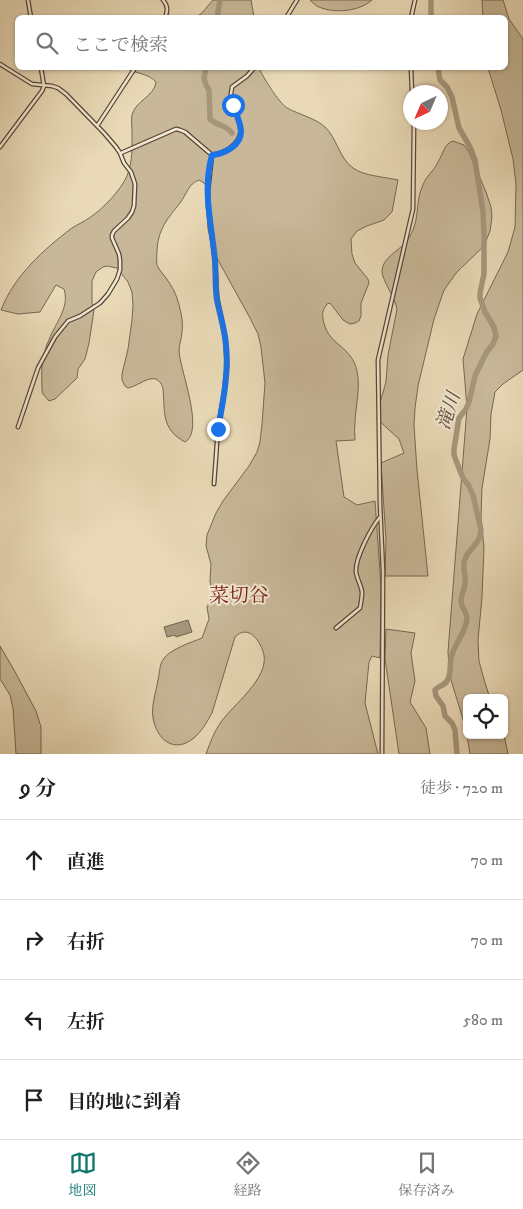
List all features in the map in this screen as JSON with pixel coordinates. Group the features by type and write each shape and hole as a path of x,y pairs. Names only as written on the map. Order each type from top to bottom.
{"street":[{"path":"28,0 30,15"},
{"path":"163,0 168,8 166,15"},
{"path":"288,15 297,0"},
{"path":"412,15 415,0"},
{"path":"0,64 32,84 58,88 97,126 120,153 124,163 131,172 135,196 132,212 112,235 120,260 120,270 117,279 108,294 100,302 80,316 68,321 53,341 38,368 18,427"},
{"path":"0,147 42,91 44,86 41,70"},
{"path":"97,126 134,70"},
{"path":"120,153 176,130 185,132 212,155 225,152 240,138 241,132 231,95 232,86 252,70"},
{"path":"411,70 412,85"},
{"path":"382,754 383,571 380,516 378,360 413,209 414,130"},
{"path":"212,155 208,206 215,261 217,297 225,337 227,365 218,429 214,484"},
{"path":"336,628 360,608 362,594 356,566 370,531 380,516"}],"shaded area":[{"path":"213,0 251,0 254,15 199,15"},
{"path":"310,0 372,0 361,7 340,11 319,7"},
{"path":"482,0 503,0 508,15 483,15"},
{"path":"508,16 523,39 523,370 495,392 491,414 490,439 482,488 481,517 484,548 478,640 479,661 489,694 463,694 463,719 451,680 448,652 467,408 463,359 477,314 508,252 515,227 516,184 513,159 489,70 508,70"},
{"path":"130,70 260,70 272,90 287,108 325,127 344,159 353,168 369,175 398,180 392,212 384,220 357,231 351,239 355,263 369,283 361,303 359,321 350,324 343,320 330,303 327,304 323,311 323,319 328,333 350,356 357,369 358,377 355,440 336,441 344,497 357,505 375,501 381,586 380,658 372,656 369,662 365,703 378,754 206,754 219,726 256,682 264,664 264,655 260,645 254,636 245,632 235,637 212,713 197,735 187,743 173,745 162,738 155,726 153,704 160,666 168,654 202,638 209,619 207,607 213,595 210,582 211,564 206,546 207,535 223,501 257,452 262,424 265,383 258,334 213,251 208,229 208,189 204,183 199,180 195,182 171,214 159,236 157,250 157,265 174,291 182,317 179,351 190,399 193,426 191,436 185,442 177,437 168,426 163,388 160,382 152,379 128,388 122,380 133,305 132,292 128,282 117,268 107,266 96,272 92,281 92,303 94,310 85,359 78,369 77,378 55,399 49,401 43,394 42,366 47,344 65,303 64,289 56,285 40,312 18,314 1,310 14,286 31,264 61,236 100,210 124,181 131,159 132,115 137,106 155,87 156,82 149,77"},
{"path":"453,141 464,145 469,152 486,192 491,207 490,231 484,246 457,272 444,290 434,319 418,386 414,425 428,576 385,576 386,540 381,463 404,453 399,439 377,419 386,382 388,355 397,309 382,270 388,258 410,236 415,225 419,196 424,182 446,147"},
{"path":"188,620 192,632 176,637 175,635 167,637 164,627"},
{"path":"386,629 415,633 411,653 415,681 410,702 426,728 430,754 399,754 385,659"},
{"path":"0,646 36,711 41,727 41,754 16,754 13,708 10,695 0,679"},
{"path":"468,739 505,739 508,754 470,754"}],"waterway":[{"path":"218,15 220,0"},
{"name":"滝川","path":"431,0 431,15"},
{"path":"206,70 204,78 209,90 210,119 227,128 232,133"},
{"name":"滝川","path":"438,70 440,80 447,87 452,97 459,128 475,160 483,212 484,235 484,274 480,298 485,312 494,327 496,336 475,376 469,402 459,418 454,449 454,455 463,478 473,495 481,530 478,540 467,554 464,563 465,585 461,601 467,617 466,624 452,655 449,678 435,690 436,696 443,706 445,716 452,723 455,730 457,754"}],"district":[{"name":"菜切谷","path":"239,596"}],"route":[{"path":"218,429 227,365 225,337 217,297 208,191 212,155 225,152 240,138 241,132 233,105"}]}
